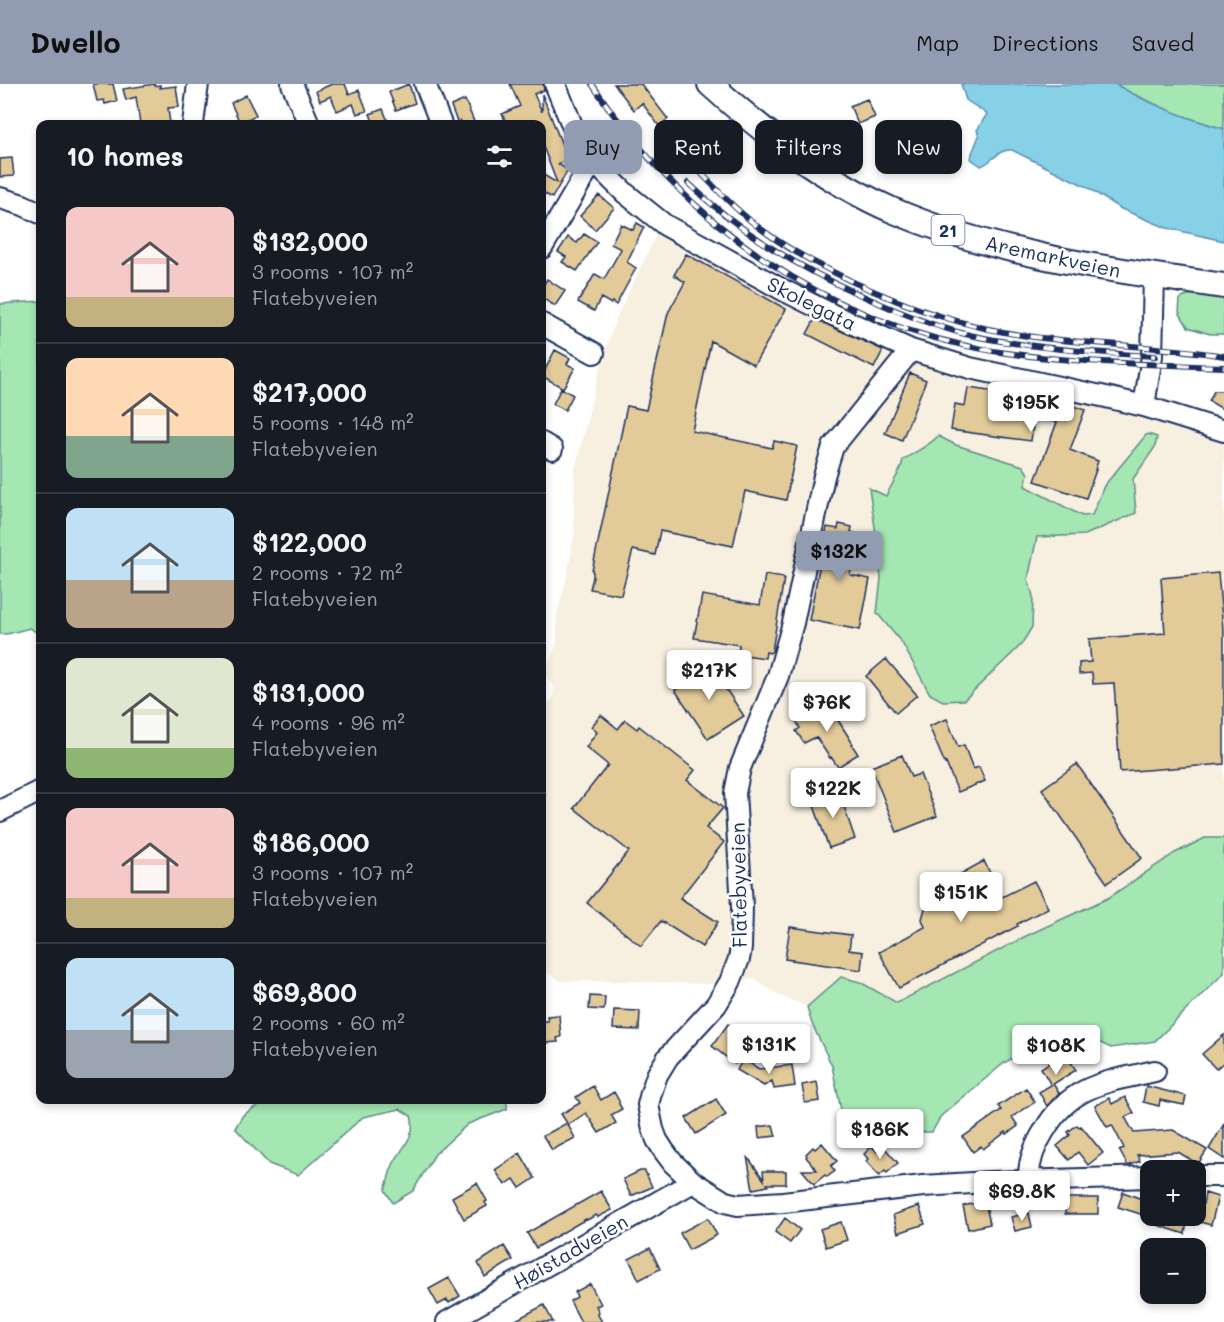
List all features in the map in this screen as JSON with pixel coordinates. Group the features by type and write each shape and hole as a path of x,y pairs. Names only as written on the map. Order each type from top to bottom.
{"main road":[{"name":"Aremarkveien","path":"710,84 754,123 808,163 891,210 924,223 999,246 1054,259 1224,286"}],"street":[{"path":"194,120 198,84"},
{"path":"292,84 307,120"},
{"path":"425,84 439,120"},
{"name":"Skolegata","path":"555,84 570,120"},
{"path":"546,241 585,174"},
{"name":"Skolegata","path":"605,174 665,225 783,290 911,350 970,368 1144,406 1224,432"},
{"path":"0,198 36,211"},
{"path":"1144,406 1152,356 1154,276"},
{"path":"546,326 594,354"},
{"name":"Flatebyveien","path":"911,350 833,447 824,476 793,623 778,676 740,768 735,792 742,906 739,959 716,1005 668,1057 657,1075 648,1105 653,1130 672,1162 693,1182 725,1202 738,1205 923,1186 1140,1177"},
{"path":"0,811 36,793"},
{"path":"1029,1180 1029,1167 1040,1137 1056,1112 1066,1103 1088,1088 1104,1082 1155,1071"},
{"path":"1206,1176 1224,1176"},
{"name":"Høistadveien","path":"447,1322 693,1182"}],"shaded area":[{"path":"657,233 758,289 925,365 1154,417 1195,430 1224,444 1224,838 1205,838 1175,853 1108,898 1028,935 896,1003 860,982 841,977 807,1007 778,995 754,978 707,984 561,981 546,972 546,705 553,699 554,687 546,675 546,671 557,643 557,615 567,578 574,536 574,474 598,375 615,321","holes":["1148,434 1155,447 1133,479 1085,535 1037,537 1028,579 1033,596 1032,627 1021,645 964,700 930,694 902,643 877,613 881,578 869,489 886,496 901,468 903,459 927,446 938,436 1024,486 1082,516 1092,515 1104,486"]}],"green space":[{"path":"1115,84 1224,84 1224,129 1176,114"},
{"path":"1198,291 1224,295 1224,334 1210,334 1188,327 1179,312 1180,299"},
{"path":"36,301 36,632 30,628 0,634 0,304"},
{"path":"1148,434 1157,437 1155,447 1133,479 1136,513 1085,535 1037,537 1028,579 1033,596 1032,627 1021,645 964,700 943,701 930,694 902,643 877,613 881,578 869,488 886,496 903,460 938,436 956,445 1023,466 1028,474 1025,486 1082,516 1092,515 1104,486"},
{"path":"1205,838 1224,838 1224,973 1155,1041 1111,1048 1081,1034 1065,1032 1042,1041 1004,1063 941,1116 932,1132 918,1132 891,1125 852,1140 845,1130 832,1066 812,1024 807,1007 841,977 860,982 897,1003 1028,935 1108,898 1175,853"},
{"path":"260,1104 507,1104 507,1109 468,1124 435,1154 413,1191 393,1203 385,1190 392,1167 412,1130 411,1116 400,1109 363,1117 298,1175 269,1164 235,1128 243,1115"}],"water":[{"path":"961,84 1115,84 1168,110 1224,129 1224,241 1167,228 1119,208 1087,187 1012,150 999,154 981,166 971,159 979,136 977,130 987,114 966,100"}],"building":[{"path":"93,84 113,84 117,101 105,104 104,100 97,101"},
{"path":"154,84 155,86 160,85 160,88 176,86 179,107 168,108 170,120 139,120 136,97 126,100 123,89"},
{"path":"332,84 345,84 349,94 359,90 367,111 357,114 353,104 337,111 331,96 320,101 316,91"},
{"path":"409,84 415,103 396,110 389,92"},
{"path":"510,84 543,84 544,90 534,94 542,112 542,94 564,150 564,162 558,164 564,168 566,174 552,198 546,194 546,176 557,183 546,154 546,120 505,120 502,114 520,106"},
{"path":"614,84 641,84 668,119 655,120 642,103 634,110"},
{"path":"246,95 256,115 246,120 239,120 231,103"},
{"path":"867,99 875,117 863,122 863,120 856,120 850,106"},
{"path":"465,100 473,120 456,120 451,106"},
{"path":"383,109 387,120 372,120 370,114"},
{"path":"12,158 14,176 0,177 0,159"},
{"path":"599,195 614,208 595,230 580,216"},
{"path":"637,223 644,227 627,262 636,268 616,305 601,298 594,311 578,302 595,274 604,279 621,249 611,244 621,224 633,230"},
{"path":"584,234 597,242 577,271 562,262 566,257 558,252 568,237 577,243"},
{"path":"686,254 786,309 754,365 711,341 692,431 772,448 774,441 797,446 786,500 745,491 733,546 660,531 655,555 633,550 621,595 590,589 627,406 646,410 668,313 685,282 674,275"},
{"path":"547,279 565,291 555,306 546,300"},
{"path":"815,319 883,350 874,368 807,334"},
{"path":"555,350 570,358 567,364 575,368 563,388 546,378 546,368"},
{"path":"910,373 926,380 902,440 885,433"},
{"path":"561,388 573,395 565,410 553,404"},
{"path":"968,388 1059,401 1085,410 1070,450 1098,461 1086,498 1035,481 1057,422 1034,419 1031,441 951,430 955,404 965,406"},
{"path":"1214,391 1224,391 1224,410 1209,401"},
{"path":"839,524 852,527 851,532 858,534 850,575 870,579 860,630 809,620 827,527 838,529"},
{"path":"1218,573 1224,629 1224,764 1120,772 1114,683 1093,684 1092,673 1079,674 1079,663 1091,662 1089,639 1165,633 1161,578"},
{"path":"765,575 784,578 772,651 766,652 765,658 738,654 739,645 694,638 702,595 760,605"},
{"path":"886,659 917,695 896,713 866,676"},
{"path":"707,663 744,716 708,739 675,690 689,681 686,677"},
{"path":"826,701 858,754 838,767 816,737 804,743 796,731 800,728 796,721 805,714 804,712"},
{"path":"601,715 618,729 625,720 637,729 639,726 695,770 687,780 723,808 706,828 724,842 680,898 718,922 702,947 661,921 641,946 587,903 629,851 574,808 608,765 586,747 597,732 591,727"},
{"path":"947,719 958,747 964,745 973,769 979,767 985,781 958,792 929,726"},
{"path":"902,755 911,777 920,774 937,816 897,832 871,767"},
{"path":"1077,764 1142,858 1107,883 1042,789"},
{"path":"838,789 855,839 829,848 813,798"},
{"path":"984,861 1002,897 1034,881 1048,908 899,988 879,952 925,927 922,919 926,905 949,892 944,883"},
{"path":"790,927 851,935 849,950 863,952 861,970 785,959"},
{"path":"590,996 605,997 604,1010 589,1009"},
{"path":"614,1010 640,1011 639,1030 613,1029"},
{"path":"559,1015 561,1037 557,1038 558,1042 546,1043 547,1016"},
{"path":"728,1024 752,1041 735,1064 712,1046"},
{"path":"1224,1035 1224,1062 1216,1069 1202,1054"},
{"path":"1065,1053 1076,1070 1053,1084 1059,1093 1047,1106 1039,1092 1051,1085 1041,1068"},
{"path":"743,1059 759,1069 792,1065 795,1086 774,1089 772,1081 764,1086 737,1070"},
{"path":"817,1082 820,1101 805,1103 802,1085"},
{"path":"593,1086 601,1100 614,1092 622,1109 611,1115 616,1123 599,1133 586,1113 568,1125 575,1138 552,1150 543,1136 567,1123 561,1114 580,1103 576,1097"},
{"path":"1146,1086 1186,1096 1184,1105 1160,1100 1159,1106 1143,1102"},
{"path":"1026,1088 1035,1102 1012,1117 1018,1126 983,1149 981,1146 973,1152 963,1137 1001,1110 998,1106"},
{"path":"1125,1097 1134,1113 1125,1117 1134,1133 1173,1130 1207,1150 1201,1160 1191,1160 1178,1152 1137,1155 1140,1161 1128,1166 1119,1150 1124,1148 1112,1125 1107,1127 1095,1106 1109,1098 1112,1104"},
{"path":"716,1099 726,1115 696,1134 686,1118"},
{"path":"1224,1124 1224,1159 1209,1149"},
{"path":"773,1125 776,1136 759,1138 758,1127"},
{"path":"1077,1125 1081,1126 1103,1153 1088,1165 1078,1152 1069,1160 1057,1146 1070,1135 1068,1132"},
{"path":"822,1143 837,1161 831,1166 835,1171 827,1177 825,1175 814,1184 802,1170 817,1170 806,1154 813,1147 815,1149"},
{"path":"872,1146 877,1152 883,1146 898,1163 887,1173 885,1171 879,1176 866,1161 868,1159 864,1154"},
{"path":"520,1153 535,1178 520,1188 514,1179 505,1185 495,1170"},
{"path":"747,1156 764,1180 763,1171 786,1171 786,1184 767,1184 768,1186 753,1189"},
{"path":"645,1171 652,1187 631,1196 623,1179"},
{"path":"477,1183 487,1201 485,1202 487,1206 464,1219 452,1197"},
{"path":"601,1191 612,1210 598,1217 596,1215 586,1219 536,1248 527,1233"},
{"path":"1123,1192 1140,1198 1140,1214 1118,1207"},
{"path":"1206,1193 1218,1197 1211,1225 1206,1224"},
{"path":"1065,1198 1098,1198 1098,1214 1065,1214"},
{"path":"985,1201 990,1224 968,1229 963,1206"},
{"path":"919,1206 925,1224 898,1233 893,1215"},
{"path":"1029,1213 1032,1227 1015,1231 1011,1217"},
{"path":"708,1218 717,1235 689,1250 680,1233"},
{"path":"785,1218 800,1230 790,1243 775,1232"},
{"path":"841,1222 847,1240 826,1247 820,1229"},
{"path":"1160,1226 1186,1226 1185,1234"},
{"path":"504,1246 513,1260 485,1277 478,1263"},
{"path":"650,1248 660,1269 639,1280 629,1259"},
{"path":"449,1278 460,1296 449,1303 447,1300 438,1305 429,1289"},
{"path":"590,1284 601,1304 596,1306 602,1322 581,1322 570,1301 577,1297 575,1292"},
{"path":"544,1305 553,1322 512,1322"}],"railway":[{"path":"592,84 629,135 670,181 716,223 765,260 817,291 873,317 932,337 993,351 1079,361 1224,367"},
{"path":"702,174 750,220 788,247 851,281 918,309 963,323 1034,337 1224,356"},
{"path":"688,183 728,218 793,261 875,302 913,317 965,334 1012,343 1155,356"}]}
